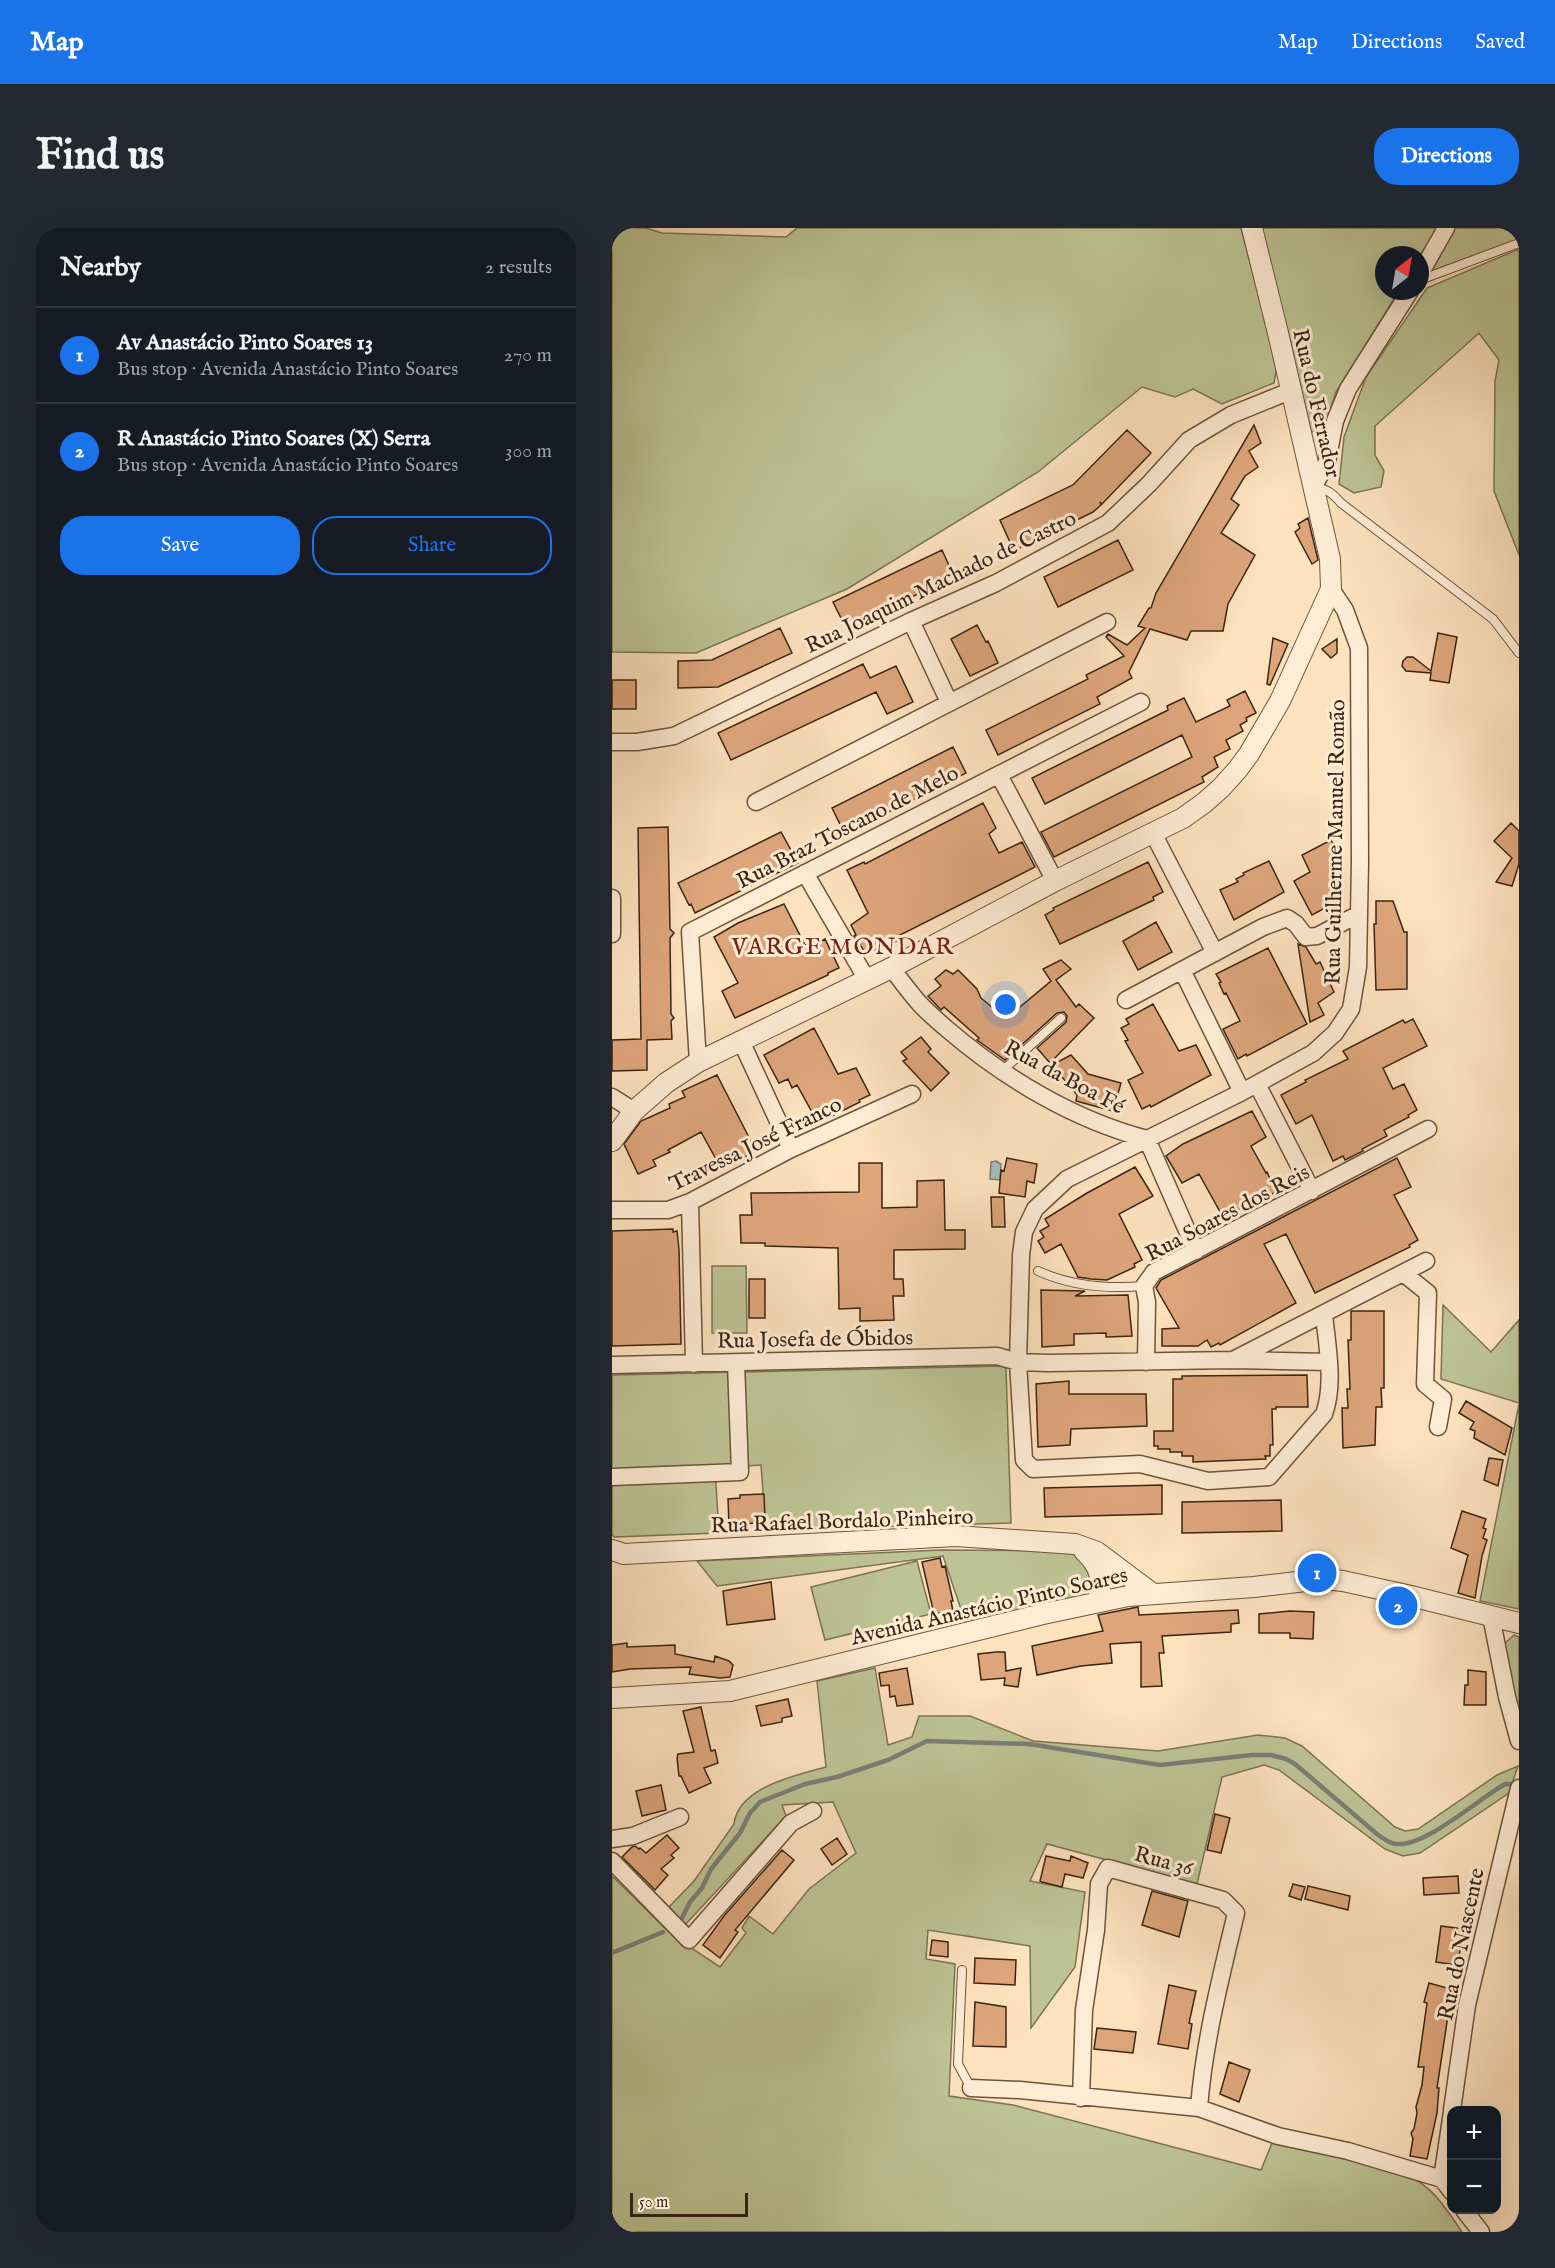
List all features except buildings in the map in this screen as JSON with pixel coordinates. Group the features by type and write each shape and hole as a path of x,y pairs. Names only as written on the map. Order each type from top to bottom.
{"street":[{"name":"Rua do Ferrador","path":"1252,228 1330,559 1331,589"},
{"path":"1429,258 1446,228"},
{"path":"1313,488 1327,462 1335,421 1348,389 1404,300"},
{"name":"Rua Joaquim Machado de Castro","path":"612,742 637,742 674,736 911,621 996,583 1108,524 1189,440 1232,415 1290,391"},
{"path":"612,1141 634,1111 666,1083 698,1062 866,978 891,968 1055,881 1183,818 1203,803 1221,788 1249,754 1280,701 1331,589"},
{"name":"Rua Guilherme Manuel Romão","path":"1328,1362 1329,1401 1324,1414 1269,1477 1208,1481 1140,1464 1034,1470 1024,1460 1018,1362 1021,1255 1024,1232 1035,1209 1067,1179 1250,1088 1313,1053 1335,1034 1351,1010 1358,968 1359,648 1345,610 1331,589"},
{"path":"911,621 949,702"},
{"path":"756,802 1107,622"},
{"name":"Rua Braz Toscano de Melo","path":"698,1062 690,932 1141,702"},
{"path":"999,775 1055,881"},
{"path":"1153,833 1215,953"},
{"path":"805,873 866,978"},
{"path":"612,898 612,934"},
{"path":"1125,1000 1263,927 1287,918 1296,924 1306,937 1317,936 1359,914"},
{"name":"Rua da Boa Fé","path":"891,968 921,1005 970,1048 1002,1071 1077,1114 1128,1134 1148,1139"},
{"path":"1182,970 1312,1191"},
{"path":"741,1041 791,1149"},
{"name":"Travessa José Franco","path":"612,1210 668,1210 690,1202 791,1149 912,1094"},
{"path":"612,1097 634,1111"},
{"name":"Rua Soares dos Reis","path":"1144,1286 1154,1272 1428,1129"},
{"path":"1148,1139 1196,1251"},
{"path":"690,1202 694,1364"},
{"path":"1232,1360 1426,1261"},
{"path":"1403,1273 1428,1293 1425,1384 1443,1399 1438,1427"},
{"path":"1144,1286 1147,1302 1146,1362"},
{"path":"1324,1314 1328,1362"},
{"name":"Rua Josefa de Óbidos","path":"612,1365 997,1356 1018,1362 1232,1360 1328,1362"},
{"path":"612,1477 740,1472 736,1363"},
{"name":"Rua Rafael Bordalo Pinheiro","path":"612,1550 624,1554 956,1536 1075,1544 1097,1552 1153,1594"},
{"path":"1075,1544 1096,1563 1101,1572 1100,1593 1122,1597 1124,1580 1118,1567"},
{"name":"Avenida Anastácio Pinto Soares","path":"1122,1597 1323,1580 1343,1581 1519,1623"},
{"name":"Avenida Anastácio Pinto Soares","path":"612,1698 730,1691 1100,1593"},
{"path":"1491,1617 1507,1697 1519,1741"},
{"name":"Rua do Nascente","path":"1453,2106 1467,2005 1517,1793"},
{"path":"612,1861 689,1940 791,1823 813,1811"},
{"path":"612,1839 633,1836 681,1817"},
{"name":"Rua 36","path":"1081,2098 1084,2010 1096,1930 1099,1884 1108,1868 1223,1900 1236,1913 1207,2046 1201,2078 1199,2108"},
{"path":"971,2088 1199,2108 1278,2136 1348,2151 1447,2186"},
{"path":"1467,2214 1480,2232"}],"lane":[{"path":"1429,277 1519,243"},
{"path":"1313,488 1325,488 1332,493 1341,503 1493,619 1519,653"},
{"path":"1002,1071 1061,1018"},
{"name":"Rua Soares dos Reis","path":"1038,1271 1048,1276 1112,1288 1144,1286"},
{"path":"962,1970 958,2064 971,2088"}],"green space":[{"path":"612,228 646,228 662,233 786,237 797,228 1241,228 1277,366 1274,383 1222,404 1193,389 1175,397 1142,387 1038,472 847,589 696,653 612,652"},
{"path":"1262,228 1438,228 1427,246 1375,246 1375,300 1393,300 1336,392 1325,426 1308,434"},
{"path":"1454,228 1519,228 1519,239 1429,272"},
{"path":"1519,249 1519,555 1494,491 1495,381 1499,360 1479,333 1375,426 1375,455 1384,471 1381,487 1354,493 1339,484 1344,437 1366,377 1419,300 1429,300 1429,287"},
{"path":"712,1266 746,1266 747,1333 712,1333"},
{"path":"1443,1305 1491,1352 1519,1320 1519,1403 1441,1379"},
{"path":"1003,1366 1006,1369 1011,1523 766,1530 761,1465 715,1468 719,1533 614,1537 612,1535 612,1375"},
{"path":"1519,1404 1519,1609 1480,1601"},
{"path":"941,1550 1066,1551 1087,1564 1088,1582 1077,1597 966,1624 943,1556 717,1586 697,1561"},
{"path":"917,1561 931,1614 825,1640 811,1587"},
{"path":"1514,1635 1519,1637 1519,1712 1505,1653 1505,1643"},
{"path":"875,1668 888,1745 912,1737 919,1716 970,1716 1033,1741 1158,1751 1258,1735 1285,1738 1302,1746 1395,1827 1405,1831 1418,1829 1497,1775 1518,1766 1509,1793 1420,1853 1403,1856 1385,1849 1279,1770 1264,1765 1222,1777 1197,1884 1047,1844 1030,1881 1085,1892 1075,1967 1031,2028 1030,1946 928,1930 926,1959 955,1964 949,2096 1013,2105 1261,2170 1272,2143 1388,2167 1414,2178 1432,2192 1462,2232 612,2232 612,1876 673,1936 720,1967 746,1933 742,1928 749,1916 773,1934 809,1889 856,1853 833,1802 782,1805 786,1816 685,1925 669,1907 694,1881 734,1824 738,1811 746,1801 757,1792 785,1779 826,1767 817,1681"}],"water":[{"path":"996,1161 1001,1164 1000,1180 990,1179 991,1162"}],"waterway":[{"path":"681,1920 690,1902 702,1888 711,1869 740,1833 750,1813 760,1802 805,1784 837,1777 888,1760 927,1741 1029,1744 1160,1765 1271,1755 1295,1764 1377,1834 1398,1844 1410,1843 1438,1830 1505,1784 1516,1784"},
{"path":"612,1953 663,1932"}],"place":[{"name":"Av Anastácio Pinto Soares 13","path":"1317,1573"},
{"name":"R Anastácio Pinto Soares (X) Serra","path":"1398,1606"}],"district":[{"name":"VARGE MONDAR","path":"843,946"}]}
